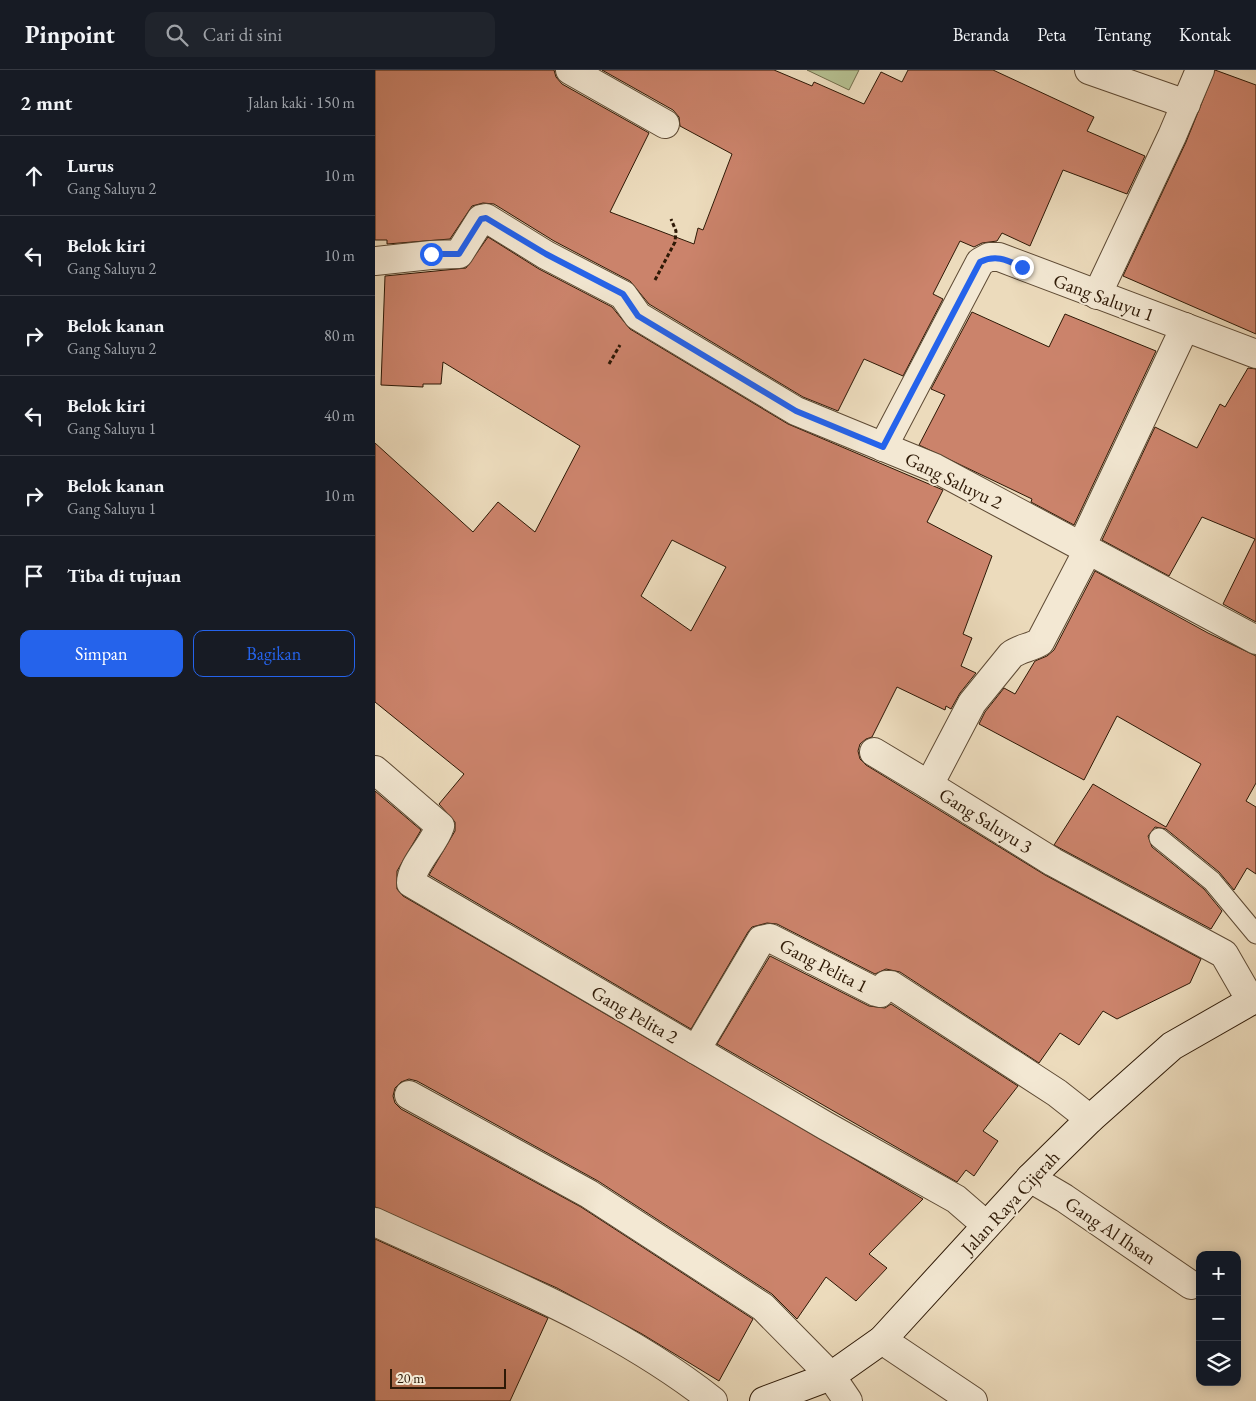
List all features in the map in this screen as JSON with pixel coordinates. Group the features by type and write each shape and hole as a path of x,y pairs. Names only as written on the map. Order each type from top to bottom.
{"street":[{"path":"570,70 665,124"},
{"path":"1089,70 1186,104"},
{"path":"1097,294 1200,70"},
{"name":"Gang Saluyu 2","path":"375,261 431,254 459,254 481,219 486,218 546,254 623,294 638,316 796,411 935,468 1256,640"},
{"name":"Gang Saluyu 1","path":"883,447 980,262 989,257 999,257 1256,354"},
{"name":"Gang Saluyu 3","path":"1185,327 1085,548 1040,642 1031,648 1019,649 1011,655 972,704 929,785 1053,862 1224,954 1253,1000"},
{"path":"874,752 929,785"},
{"name":"Gang Pelita 2","path":"375,770 440,826 436,838 411,875 411,883 955,1199 987,1225"},
{"name":"Gang Pelita 1","path":"696,1050 761,940 770,938 876,992 880,993 886,985 891,985 1057,1093 1090,1120"},
{"name":"Jalan Raya Cijerah","path":"765,1401 831,1376 882,1340 1030,1178 1090,1120 1172,1046 1253,1000"},
{"path":"409,1095 589,1194 763,1307 831,1376 848,1401"},
{"name":"Gang Al Ihsan","path":"1030,1178 1064,1198 1191,1285"},
{"path":"375,1222 595,1324 681,1376 713,1401"},
{"path":"882,1340 973,1401"}],"lane":[{"path":"1159,838 1212,882 1256,934"}],"green space":[{"path":"807,70 859,70 849,90"}],"building":[{"path":"375,70 554,70 556,77 562,84 649,133 610,212 694,244 698,228 703,230 732,154 680,126 679,117 673,110 602,70 774,70 812,86 814,82 864,104 881,72 902,82 908,70 993,70 1094,117 1087,131 1145,156 1127,194 1063,170 1030,246 1002,233 997,241 982,243 974,247 960,241 933,294 943,299 903,376 864,359 838,411 803,397 649,304 630,281 554,241 494,204 483,203 472,206 450,239 387,244 387,240 375,240"},
{"path":"1215,70 1256,85 1256,334 1123,276 1186,142"},
{"path":"488,237 539,269 612,307 630,329 788,424 943,490 927,522 992,556 963,634 972,638 961,666 976,673 960,693 951,709 946,706 945,710 897,687 872,737 860,744 858,751 860,759 866,765 1045,875 1201,959 1190,983 1117,1019 1103,1011 1079,1045 1060,1033 1039,1063 900,972 886,969 875,974 777,924 767,923 752,927 748,932 691,1029 429,875 455,831 455,822 439,804 464,774 375,702 375,443 473,532 498,502 535,532 580,446 443,362 441,384 423,384 423,387 381,385 385,276 466,268","holes":["672,540 726,567 691,631 641,596"]},
{"path":"972,312 1049,347 1065,314 1156,351 1074,525 1031,502 1032,499 919,445 945,395 931,389"},
{"path":"1248,368 1256,369 1256,622 1223,604 1255,539 1202,517 1169,576 1102,540 1155,427 1197,448 1220,404 1225,407"},
{"path":"1095,571 1208,633 1256,656 1256,783 1246,801 1256,807 1256,874 1247,868 1234,890 1219,872 1166,829 1155,827 1148,836 1152,847 1204,889 1222,911 1211,929 1054,845 1093,784 1166,827 1201,764 1117,716 1084,780 979,724 985,712 1004,688 1015,694 1035,661 1047,656 1054,650"},
{"path":"375,791 421,830 397,871 397,889 403,896 923,1199 869,1254 887,1268 856,1301 826,1277 797,1319 772,1294 598,1181 417,1081 409,1079 401,1082 395,1088 393,1096 395,1103 401,1109 581,1207 753,1319 719,1381 642,1334 557,1288 375,1207"},
{"path":"770,956 869,1006 885,1008 891,1004 1018,1086 983,1131 998,1141 974,1176 966,1170 957,1182 717,1044"},
{"path":"375,1239 548,1318 510,1401 375,1401"}],"route":[{"path":"431,254 459,254 481,219 491,220 546,254 623,294 638,316 796,411 883,447 980,262 989,257 999,257 1022,267"}]}
